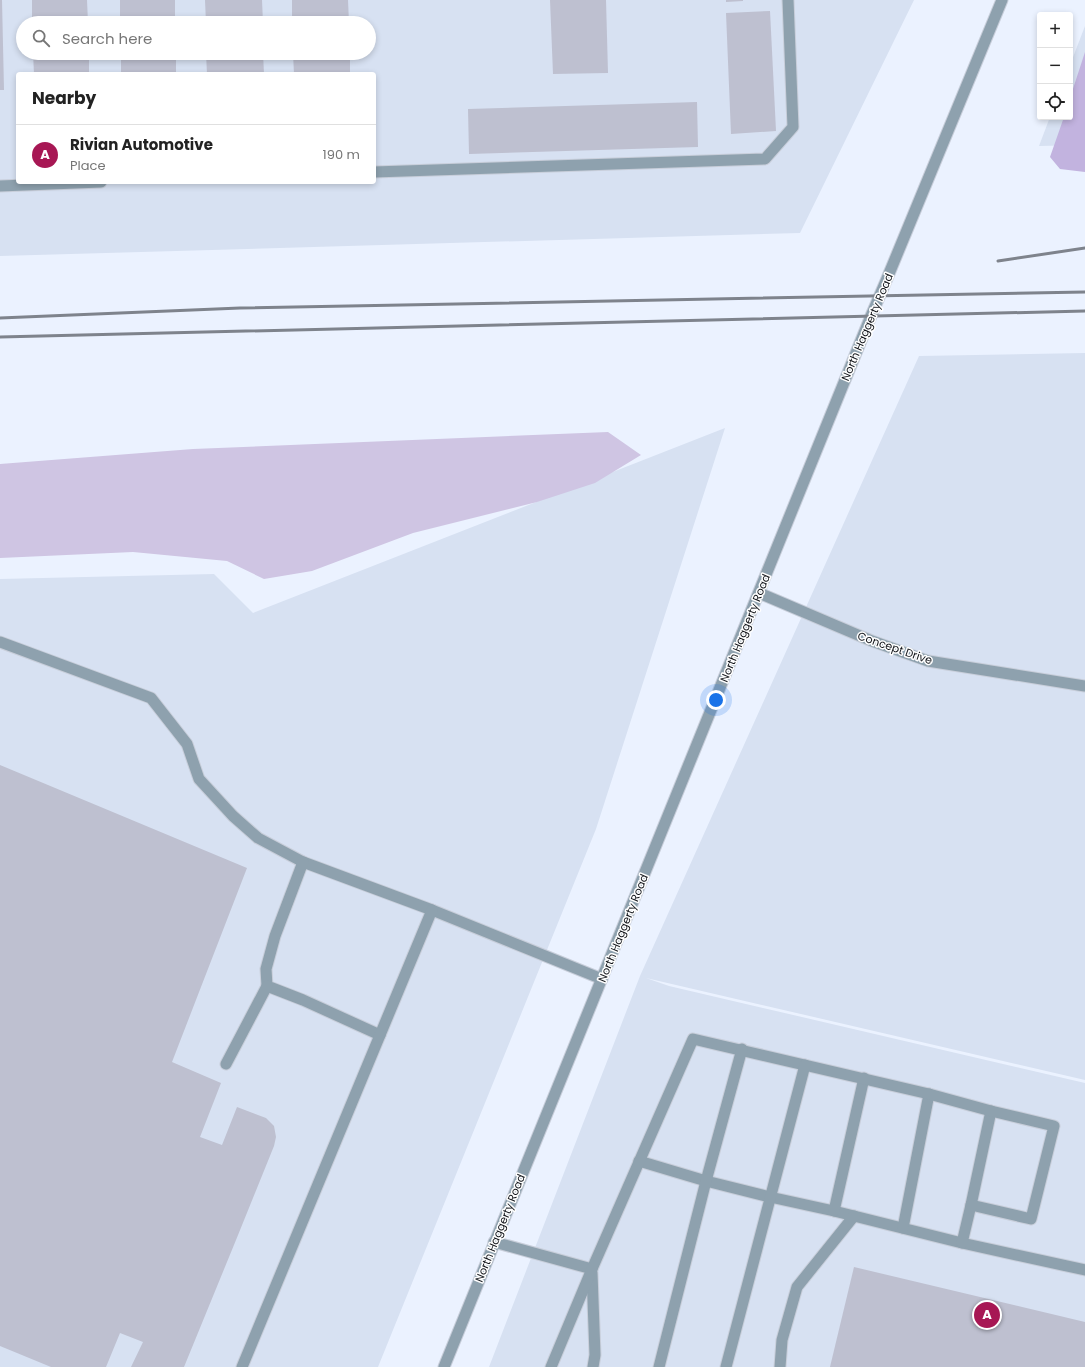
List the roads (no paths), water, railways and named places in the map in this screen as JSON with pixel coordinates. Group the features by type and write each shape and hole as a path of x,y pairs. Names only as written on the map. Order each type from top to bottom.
{"street":[{"path":"376,172 765,159 793,127 788,0"},
{"name":"North Haggerty Road","path":"444,1367 871,316 1002,0"},
{"path":"0,186 50,184"},
{"name":"Concept Drive","path":"759,594 872,641 928,661 1085,686"},
{"path":"0,642 151,698 187,744 199,779 233,816 258,838 303,862 432,910 602,979"},
{"path":"226,1064 267,986 266,969 274,936 303,862"},
{"path":"242,1367 432,910"},
{"path":"267,986 303,1000 380,1035"},
{"path":"551,1367 592,1269 693,1039 864,1078 1054,1126 1031,1219 971,1205"},
{"path":"659,1367 706,1181 742,1049"},
{"path":"726,1367 805,1065"},
{"path":"834,1211 864,1078"},
{"path":"903,1228 929,1094"},
{"path":"962,1243 991,1111"},
{"path":"639,1161 706,1181 770,1197 834,1211 962,1243 1085,1270"},
{"path":"780,1367 782,1340 797,1287 854,1216"},
{"path":"494,1242 592,1269"},
{"path":"592,1269 596,1355 593,1367"}],"railway":[{"path":"998,261 1085,248"},
{"path":"0,318 240,308 1085,292"},
{"path":"0,337 1085,311"}],"place":[{"name":"Rivian Automotive","path":"987,1315"}]}
